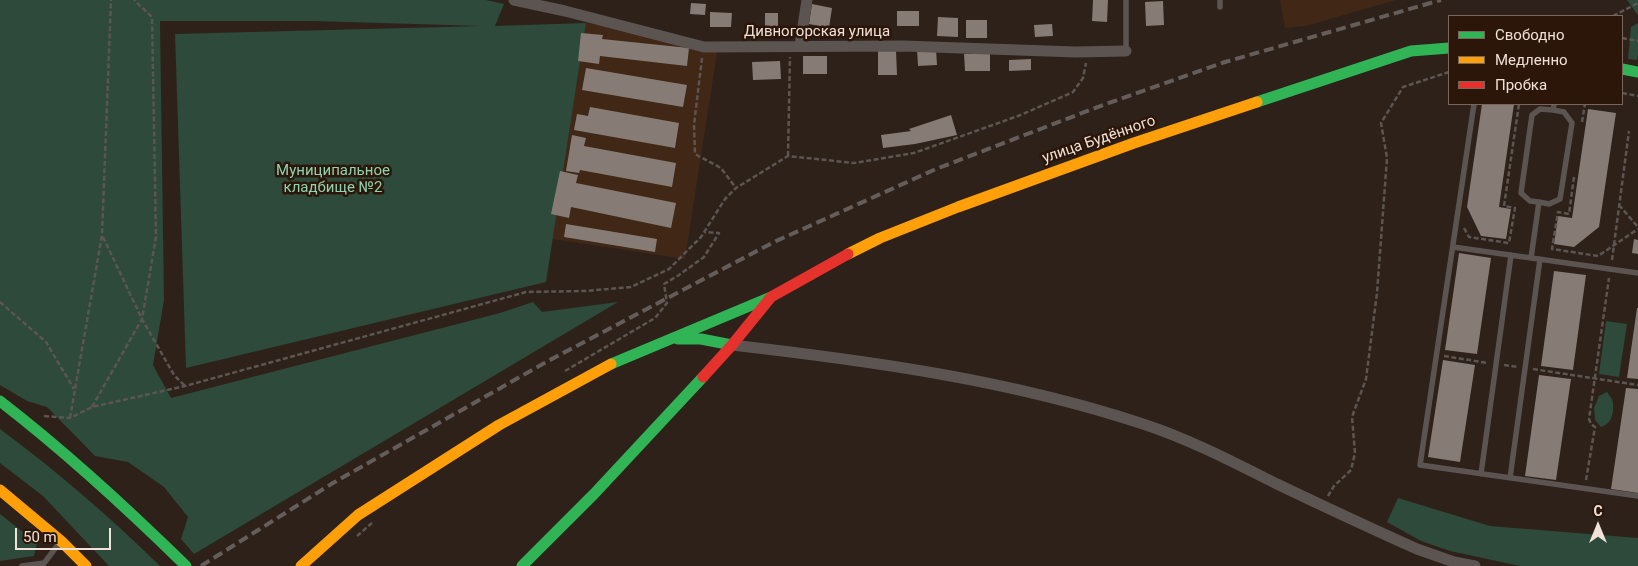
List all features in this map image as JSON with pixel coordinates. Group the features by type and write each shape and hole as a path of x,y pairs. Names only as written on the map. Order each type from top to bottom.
{"main road":[{"name":"улица Будённого","path":"771,297 880,238 958,207 1134,143 1410,50 1448,48"},
{"path":"1623,69 1638,72"},
{"path":"301,566 358,515 499,425 609,365 771,297"},
{"path":"522,566 594,494 732,345 771,297"},
{"path":"666,340 701,338 732,345"},
{"path":"0,402 55,444 143,531 171,566"},
{"path":"0,414 49,452 186,566"},
{"path":"0,490 61,541 86,566"}],"street":[{"name":"Дивногорская улица","path":"514,0 565,11 704,47 903,46 1088,52 1126,51"},
{"path":"795,47 807,0"},
{"path":"732,345 854,359 926,371 1003,387 1143,424 1204,449 1417,549 1454,562 1475,566"}],"lane":[{"path":"1126,0 1126,51"},
{"path":"1220,0 1220,7"},
{"path":"1474,105 1420,465 1638,496"},
{"path":"1553,107 1564,112 1572,123 1560,199 1549,204 1530,201 1521,193 1532,115 1540,109 1553,107"},
{"path":"1531,258 1539,202"},
{"path":"1453,247 1638,273"},
{"path":"1481,474 1511,255"},
{"path":"1510,478 1540,259"},
{"path":"22,566 43,564 61,541"}],"path":[{"path":"70,418 102,235 111,0"},
{"path":"92,407 142,319 156,238 152,17 134,0"},
{"path":"1615,15 1638,3"},
{"path":"1623,38 1638,41"},
{"path":"704,47 694,124 695,154 721,168 736,188"},
{"path":"788,156 795,47"},
{"path":"44,416 70,418 92,407 185,386 526,292 584,291 631,287 669,270 704,232 725,199 736,188 788,156 854,163 914,153 1018,116 1073,92 1083,78 1088,52"},
{"path":"1322,506 1334,486 1351,470 1355,453 1352,417 1366,379 1377,293 1387,158 1381,123 1403,87 1448,72"},
{"path":"1623,93 1638,96"},
{"path":"1457,216 1469,237 1510,243 1515,208 1504,206 1519,105"},
{"path":"1582,122 1585,105"},
{"path":"1585,489 1595,427 1589,419 1630,131"},
{"path":"1574,177 1569,214 1558,212 1552,250 1598,256 1638,228 1619,205"},
{"path":"565,371 655,318 667,303 664,284 704,257 719,233 704,232"},
{"path":"102,235 142,319 174,375 185,386"},
{"path":"0,302 46,342 75,390"},
{"path":"1437,355 1638,385"}],"shaded area":[{"path":"1280,0 1396,0 1306,26 1285,28"},
{"path":"586,23 718,47 685,259 552,239"}],"green space":[{"name":"Муниципальное кладбище №2","path":"0,0 486,0 504,4 495,26 586,23 546,282 186,368 175,34 481,26 313,21 160,21 164,300 153,365 171,398 500,313 533,302 542,312 618,302 194,554 181,539 188,517 164,487 128,462 95,456 47,407 27,401 0,385"},
{"path":"1627,0 1638,0 1638,15 1637,14"},
{"path":"1638,23 1637,60 1628,59 1631,27"},
{"path":"1606,321 1627,324 1619,377 1599,374"},
{"path":"1607,392 1612,399 1613,411 1608,423 1601,427 1595,420 1594,408 1599,396"},
{"path":"0,429 83,495 160,566 109,566 43,496 0,463"},
{"path":"1398,498 1490,526 1638,538 1638,566 1520,566 1450,551 1421,541 1387,522"},
{"path":"0,514 37,543 34,556 0,561"}],"building":[{"path":"1093,0 1108,0 1107,22 1092,21"},
{"path":"1163,1 1164,25 1146,26 1145,2"},
{"path":"691,3 706,4 705,15 690,14"},
{"path":"812,4 832,8 829,28 809,24"},
{"path":"897,11 919,11 919,26 897,26"},
{"path":"710,12 732,13 731,27 710,27"},
{"path":"765,13 778,13 778,27 765,27"},
{"path":"938,17 958,18 958,37 937,36"},
{"path":"966,20 987,20 987,38 966,38"},
{"path":"1052,24 1053,36 1035,37 1034,25"},
{"path":"581,33 603,35 602,39 689,48 687,66 600,56 599,64 578,61"},
{"path":"917,49 936,49 937,65 918,66"},
{"path":"896,50 897,75 878,75 878,51"},
{"path":"964,54 990,54 990,71 965,71"},
{"path":"803,56 827,56 827,74 803,74"},
{"path":"1031,59 1031,70 1009,71 1009,60"},
{"path":"780,61 781,79 753,80 752,62"},
{"path":"586,68 687,85 683,107 582,90"},
{"path":"1482,105 1514,105 1499,207 1511,209 1506,239 1481,236 1467,207"},
{"path":"590,107 679,123 675,148 574,130 577,114 588,116"},
{"path":"1588,109 1616,113 1599,227 1574,247 1554,244 1558,216 1572,218"},
{"path":"951,115 957,135 915,144 883,148 881,135 911,131 909,129"},
{"path":"572,135 586,138 584,146 676,163 672,187 580,170 579,173 566,171"},
{"path":"560,171 578,175 576,183 676,203 671,228 571,207 569,218 551,214"},
{"path":"566,224 657,239 655,252 564,237"},
{"path":"1634,239 1638,240 1638,254 1632,253"},
{"path":"1459,253 1491,258 1477,354 1445,350"},
{"path":"1554,271 1586,275 1573,370 1541,366"},
{"path":"1638,308 1638,379 1627,378"},
{"path":"1443,360 1475,365 1460,462 1428,457"},
{"path":"1539,375 1571,379 1556,480 1525,476"},
{"path":"1626,388 1638,389 1638,493 1611,489"}],"railway":[{"path":"201,566 333,483 548,361 774,242 936,169 1103,105 1225,62 1441,0"}],"traffic: fast":[{"path":"1257,102 1411,51 1448,48"},
{"path":"1623,69 1638,72"},
{"path":"611,364 771,297"},
{"path":"678,339 701,339 732,345"},
{"path":"522,566 594,494 703,377"},
{"path":"0,401 96,481 186,566"}],"traffic: slow":[{"path":"848,254 880,238 958,207 1134,143 1257,102"},
{"path":"301,566 358,515 499,425 611,364"},
{"path":"0,490 61,541 86,566"}],"traffic: jam":[{"path":"703,377 771,297 848,254"}]}
